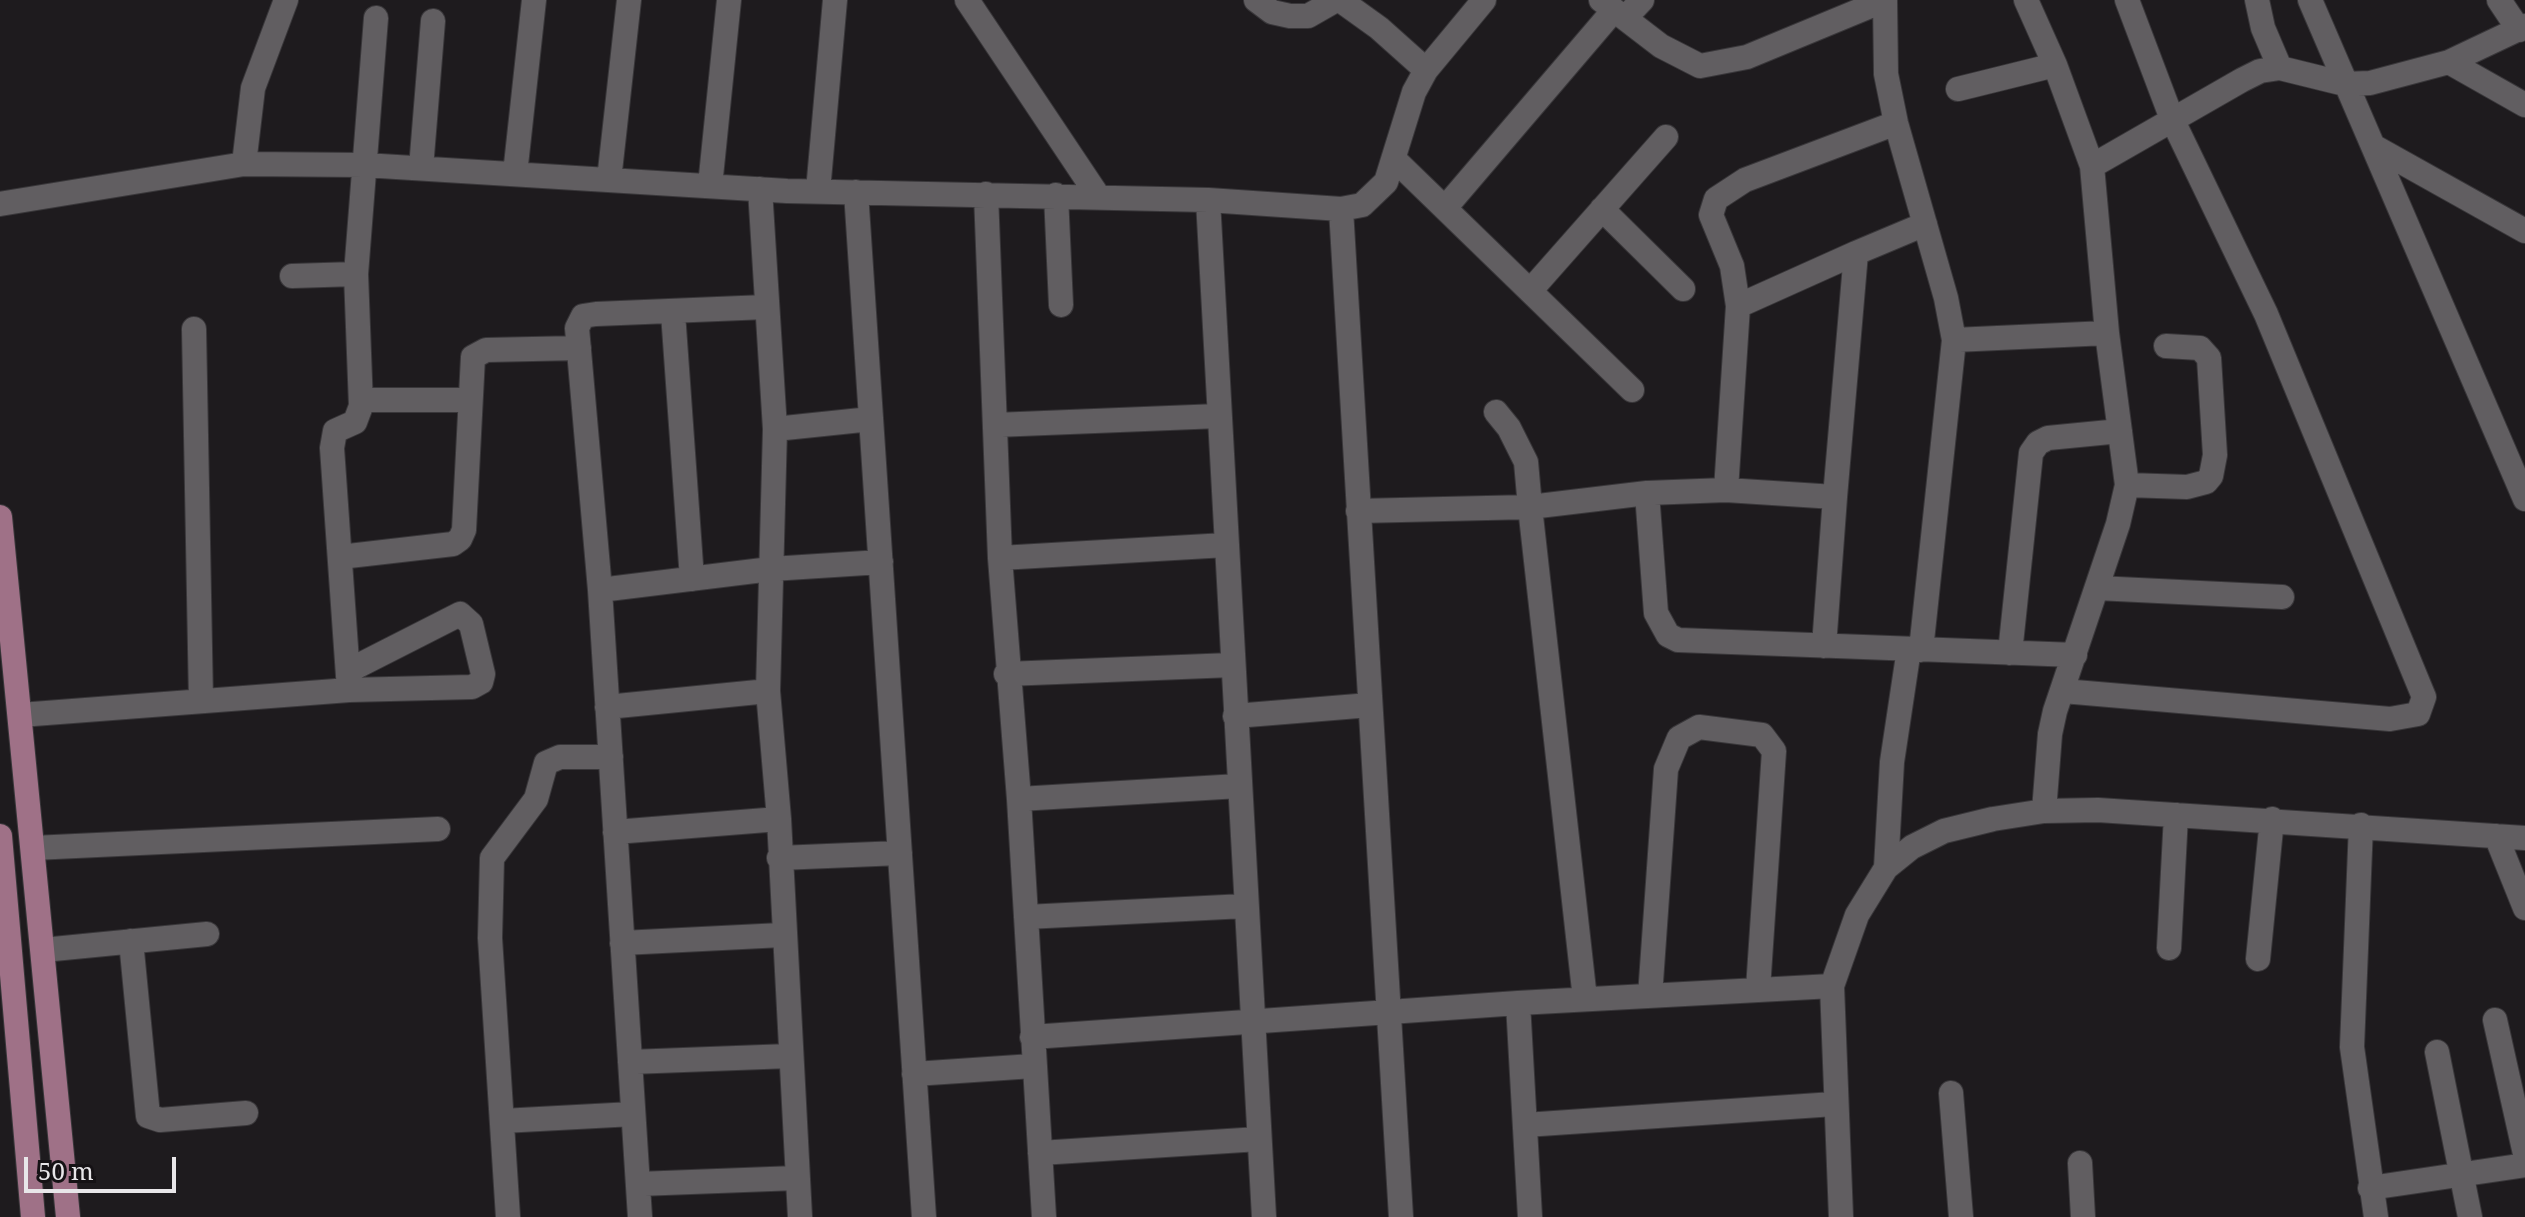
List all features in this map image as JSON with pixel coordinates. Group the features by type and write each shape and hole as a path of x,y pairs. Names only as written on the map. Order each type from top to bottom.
{"main road":[{"path":"0,517 68,1217"},
{"path":"0,836 33,1217"}],"street":[{"path":"244,164 253,88 286,0"},
{"path":"515,174 534,0"},
{"path":"609,180 629,0"},
{"path":"710,186 729,0"},
{"path":"818,191 835,0"},
{"path":"967,0 1098,196"},
{"path":"1256,0 1272,12 1290,16 1308,16 1338,0 1379,28 1426,70"},
{"path":"0,204 244,164 364,165 760,189 1098,196 1341,209 1362,205 1376,195 1386,182 1414,92 1426,70 1484,0"},
{"path":"1445,208 1613,9 1642,0"},
{"path":"1613,9 1679,57 1700,66 1721,64 1885,0 1886,74 1896,123 1954,340 1915,650 1892,762 1886,868"},
{"path":"2026,0 2055,65 2092,166 2107,333 2127,485 2050,734 2044,811"},
{"path":"2063,691 2390,719 2408,718 2423,707 2421,683 2266,314 2172,119 2127,0"},
{"path":"2257,0 2263,28 2280,68"},
{"path":"2310,0 2525,499"},
{"path":"2092,166 2260,71 2280,68 2345,84 2391,79 2449,62 2522,28 2499,0"},
{"path":"349,680 333,438 342,426 355,422 361,400 356,274 376,18"},
{"path":"421,168 433,21"},
{"path":"2449,62 2525,105"},
{"path":"1958,89 2055,65"},
{"path":"1726,490 1738,306 1732,266 1711,215 1716,199 1745,180 1896,123"},
{"path":"1530,291 1666,137"},
{"path":"2373,146 2525,231"},
{"path":"1394,159 1632,390"},
{"path":"760,189 775,429 768,691 779,819 782,935 800,1217"},
{"path":"856,192 924,1217"},
{"path":"986,194 1006,674 1019,799 1044,1217"},
{"path":"1056,195 1061,305"},
{"path":"1208,200 1264,1217"},
{"path":"1341,209 1401,1217"},
{"path":"1602,209 1683,289"},
{"path":"1738,306 1925,224"},
{"path":"1824,646 1856,253"},
{"path":"292,276 356,274"},
{"path":"640,1217 600,590 577,328 583,316 766,307"},
{"path":"673,313 692,579"},
{"path":"194,329 201,701"},
{"path":"1954,340 2107,333"},
{"path":"2127,485 2187,487 2206,482 2211,476 2215,455 2209,358 2200,348 2166,346"},
{"path":"340,557 453,544 460,539 464,530 472,364 478,352 579,348"},
{"path":"361,400 470,400"},
{"path":"1496,412 1509,428 1526,462 1585,999"},
{"path":"995,425 1219,416"},
{"path":"775,429 871,419"},
{"path":"2010,653 2031,453 2038,443 2048,438 2120,431"},
{"path":"1358,511 1530,507 1647,493 1726,490 1835,497"},
{"path":"1647,493 1652,593 1656,613 1668,635 1696,643 2075,655"},
{"path":"1000,558 1226,545"},
{"path":"600,590 771,569 881,562"},
{"path":"2097,588 2282,597"},
{"path":"20,715 201,701 349,680 472,687 481,682 483,674 471,624 460,614 349,680"},
{"path":"1006,674 1232,665"},
{"path":"607,707 768,691"},
{"path":"1235,716 1370,705"},
{"path":"1650,996 1666,769 1679,738 1699,727 1762,735 1774,751 1758,989"},
{"path":"508,1217 490,938 492,858 536,799 546,763 560,757 611,757"},
{"path":"1019,799 1239,786"},
{"path":"1841,1217 1834,1104 1832,986 1857,915 1886,868 1912,847 1944,831 2044,811 2272,819 2525,838"},
{"path":"2169,948 2176,815"},
{"path":"615,832 779,819"},
{"path":"2258,959 2272,819"},
{"path":"2361,825 2352,1047 2376,1217"},
{"path":"33,848 438,829"},
{"path":"2496,836 2525,908"},
{"path":"779,858 900,853"},
{"path":"1026,917 1245,906"},
{"path":"43,950 207,934"},
{"path":"622,943 782,935"},
{"path":"131,941 148,1116 160,1120 246,1113"},
{"path":"1032,1037 1390,1011 1832,986"},
{"path":"1518,1003 1530,1217"},
{"path":"2495,1020 2525,1154"},
{"path":"2437,1052 2470,1217"},
{"path":"630,1062 790,1056"},
{"path":"914,1074 1033,1066"},
{"path":"1951,1093 1961,1217"},
{"path":"1525,1125 1834,1104"},
{"path":"502,1121 633,1114"},
{"path":"1040,1153 1259,1139"},
{"path":"2080,1163 2083,1217"},
{"path":"2370,1188 2525,1165"},
{"path":"638,1184 797,1178"}]}
